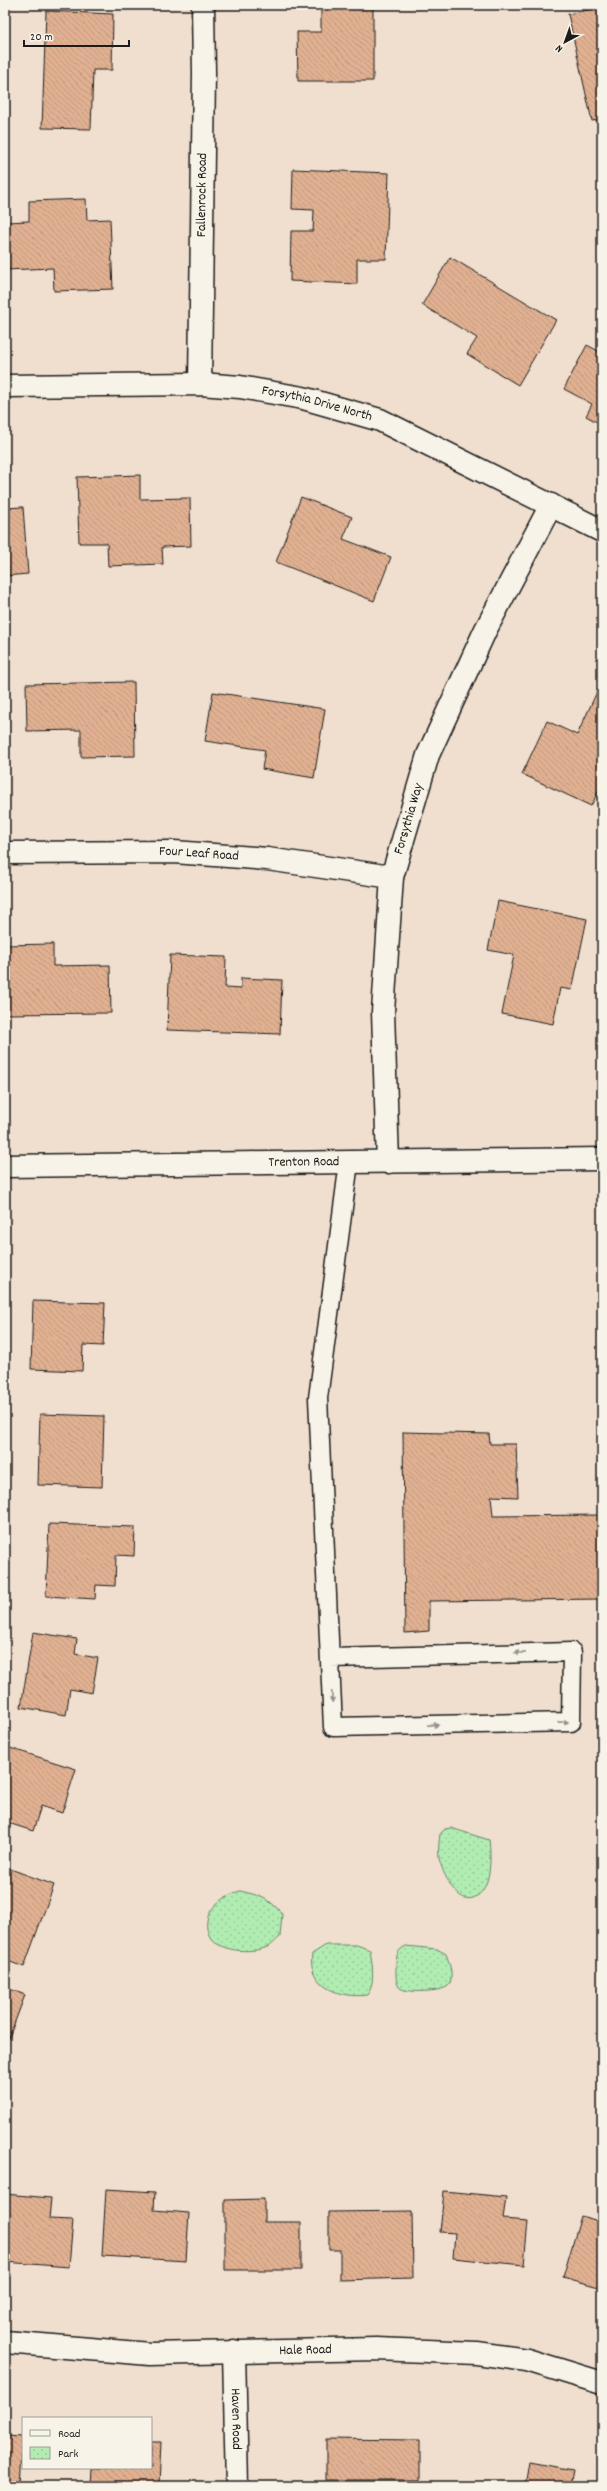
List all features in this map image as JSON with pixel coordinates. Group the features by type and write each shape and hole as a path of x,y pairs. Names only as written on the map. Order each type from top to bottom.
{"street":[{"name":"Fallenrock Road","path":"200,384 204,73 203,5"},
{"name":"Forsythia Drive North","path":"5,386 200,384 240,387 303,398 380,420 602,531"},
{"name":"Forsythia Way","path":"388,1162 383,1012 392,877 428,755 485,631 551,505"},
{"name":"Four Leaf Road","path":"5,853 174,852 267,859 392,877"},
{"name":"Trenton Road","path":"5,1166 602,1159"},
{"name":"Hale Road","path":"5,2342 150,2354 376,2349 477,2353 527,2360 602,2383"},
{"name":"Haven Road","path":"234,2351 237,2486"}],"lane":[{"path":"330,1658 572,1652 572,1722 333,1727 318,1398 349,1162"}],"green space":[{"path":"451,1828 489,1840 490,1862 488,1878 482,1891 477,1896 470,1899 463,1898 452,1887 447,1880 439,1858 440,1834 445,1829"},
{"path":"240,1891 264,1898 282,1914 280,1937 271,1945 265,1948 248,1951 230,1949 215,1942 210,1937 207,1929 207,1921 213,1907 226,1897"},
{"path":"326,1945 357,1945 370,1950 372,1985 367,1995 346,1995 328,1988 320,1982 312,1965 312,1954"},
{"path":"406,1946 437,1949 446,1954 451,1974 450,1983 448,1986 439,1990 431,1991 408,1991 399,1987 396,1976 396,1959 399,1951"}],"building":[{"path":"321,5 373,5 373,81 298,81 297,32 321,32"},
{"path":"602,7 602,119 592,121 568,14"},
{"path":"46,11 113,14 112,70 93,70 91,129 42,128"},
{"path":"293,169 389,173 386,259 357,259 357,284 290,281 291,231 313,231 314,210 292,209"},
{"path":"86,199 87,220 110,219 113,289 54,291 53,268 5,270 5,222 29,221 29,201"},
{"path":"450,257 556,320 518,385 467,354 477,338 422,305"},
{"path":"587,345 602,353 602,425 586,416 592,404 564,389"},
{"path":"140,475 140,499 190,498 191,546 162,547 163,564 108,566 107,543 79,543 77,477"},
{"path":"301,497 352,517 343,539 391,557 374,601 276,562"},
{"path":"23,507 28,574 5,576 5,508"},
{"path":"602,681 602,784 591,806 522,774 547,721 577,735"},
{"path":"134,682 135,756 81,757 81,730 27,731 26,684"},
{"path":"213,692 325,709 314,778 262,769 265,750 205,741"},
{"path":"498,901 587,919 572,990 560,988 553,1024 502,1014 514,955 488,950"},
{"path":"53,944 53,966 110,965 111,1013 5,1014 5,945"},
{"path":"170,955 226,957 225,988 241,989 241,978 282,980 280,1034 167,1030"},
{"path":"33,1301 105,1303 103,1346 83,1345 82,1371 31,1369"},
{"path":"40,1414 104,1416 102,1487 38,1485"},
{"path":"403,1432 489,1434 490,1444 516,1444 518,1497 491,1496 493,1516 602,1515 602,1599 429,1601 429,1631 405,1633"},
{"path":"49,1524 135,1527 134,1556 116,1555 115,1586 96,1585 95,1599 46,1596"},
{"path":"33,1632 77,1639 75,1654 98,1658 92,1693 70,1689 66,1715 21,1707"},
{"path":"10,1748 76,1769 62,1813 41,1806 33,1831 5,1822 5,1763"},
{"path":"5,1867 54,1885 24,1967 5,1960"},
{"path":"5,1987 25,1995 5,2048"},
{"path":"106,2189 155,2192 154,2210 189,2213 186,2261 102,2256"},
{"path":"444,2191 506,2197 503,2219 528,2221 524,2265 453,2258 455,2233 440,2232"},
{"path":"5,2194 51,2198 49,2219 73,2220 69,2267 5,2262"},
{"path":"264,2199 264,2222 301,2222 301,2270 225,2270 225,2200"},
{"path":"412,2211 413,2278 340,2280 340,2250 329,2250 329,2212"},
{"path":"581,2216 602,2222 602,2288 563,2277"},
{"path":"5,2436 22,2437 20,2486 5,2486"},
{"path":"326,2439 420,2440 420,2480 326,2480"},
{"path":"152,2442 161,2442 159,2486 91,2486 92,2469 152,2469"},
{"path":"529,2462 573,2470 570,2486 525,2486"},
{"path":"504,2483 525,2486 504,2486"}]}
